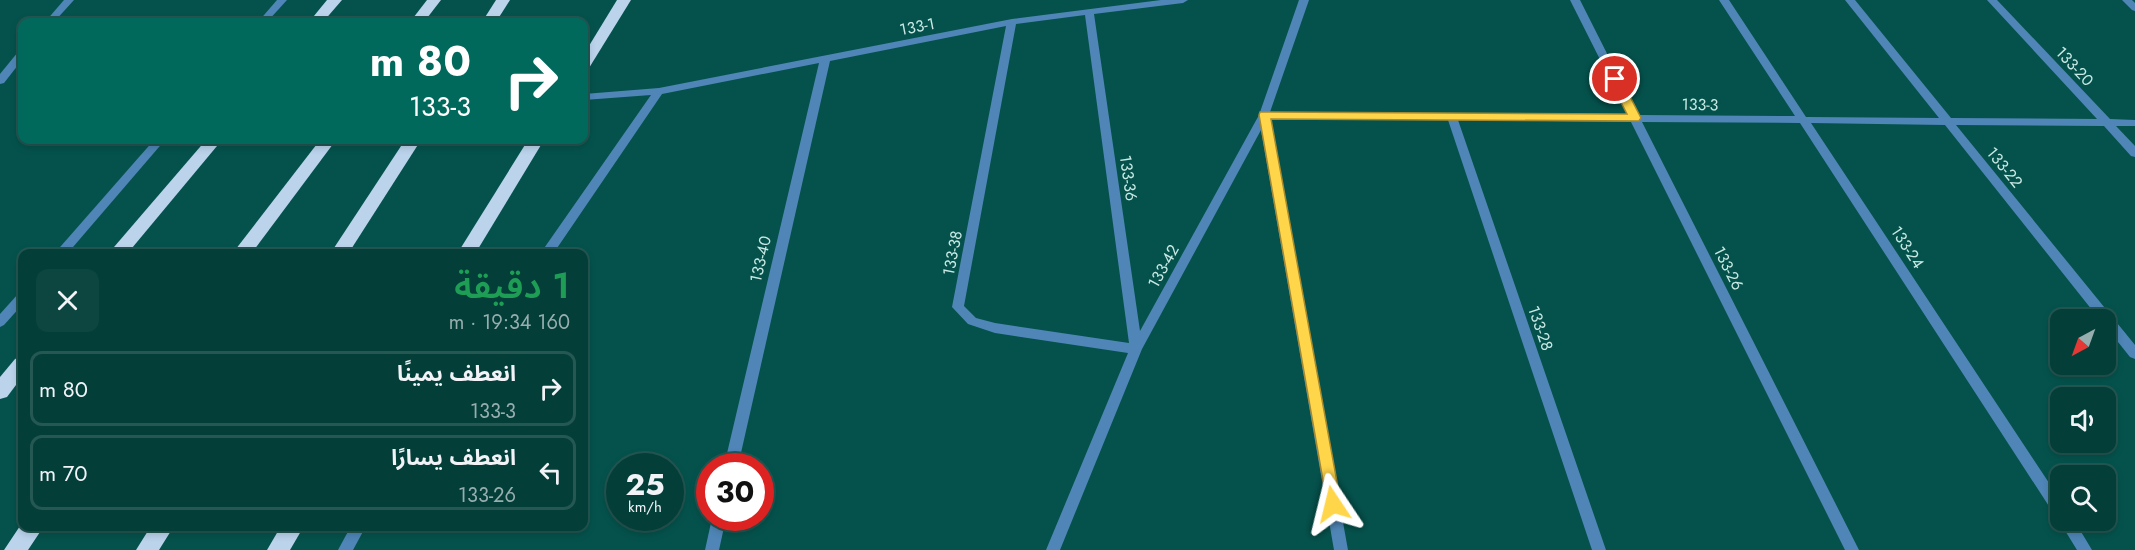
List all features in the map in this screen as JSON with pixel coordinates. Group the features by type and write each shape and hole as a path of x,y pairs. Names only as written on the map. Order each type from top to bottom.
{"highway":[{"path":"319,18 335,0"},
{"path":"420,18 434,0"},
{"path":"492,18 503,0"},
{"path":"588,59 621,6 639,0"},
{"path":"121,249 211,144"},
{"path":"245,249 325,144"},
{"path":"342,249 410,144"},
{"path":"469,249 534,144"},
{"path":"0,391 18,369"},
{"path":"15,550 29,531"},
{"path":"147,550 160,531"},
{"path":"278,550 290,531"}],"street":[{"path":"53,18 69,0"},
{"path":"266,18 282,0"},
{"name":"133-1","path":"588,97 659,91 1012,22 1184,0"},
{"name":"133-42","path":"1053,550 1136,349 1264,115 1304,0"},
{"name":"133-26","path":"1575,0 1852,550"},
{"name":"133-24","path":"1724,0 2050,496"},
{"name":"133-22","path":"1850,0 2135,354"},
{"name":"133-20","path":"1992,0 2135,153"},
{"path":"2127,0 2135,8"},
{"name":"133-36","path":"1089,11 1136,349"},
{"name":"133-38","path":"1012,22 958,307 972,321 995,328 1136,349"},
{"path":"0,81 18,59"},
{"name":"133-40","path":"734,453 825,59"},
{"path":"549,249 659,91"},
{"path":"1264,115 1341,550"},
{"name":"133-3","path":"1264,115 2135,123"},
{"name":"133-28","path":"1452,117 1599,550"},
{"path":"64,249 156,144"},
{"path":"0,322 18,302"},
{"path":"345,550 355,531"},
{"path":"712,550 716,531"},
{"path":"2073,531 2085,550"}],"route":[{"path":"1333,504 1264,115 1635,118 1615,79"}]}
